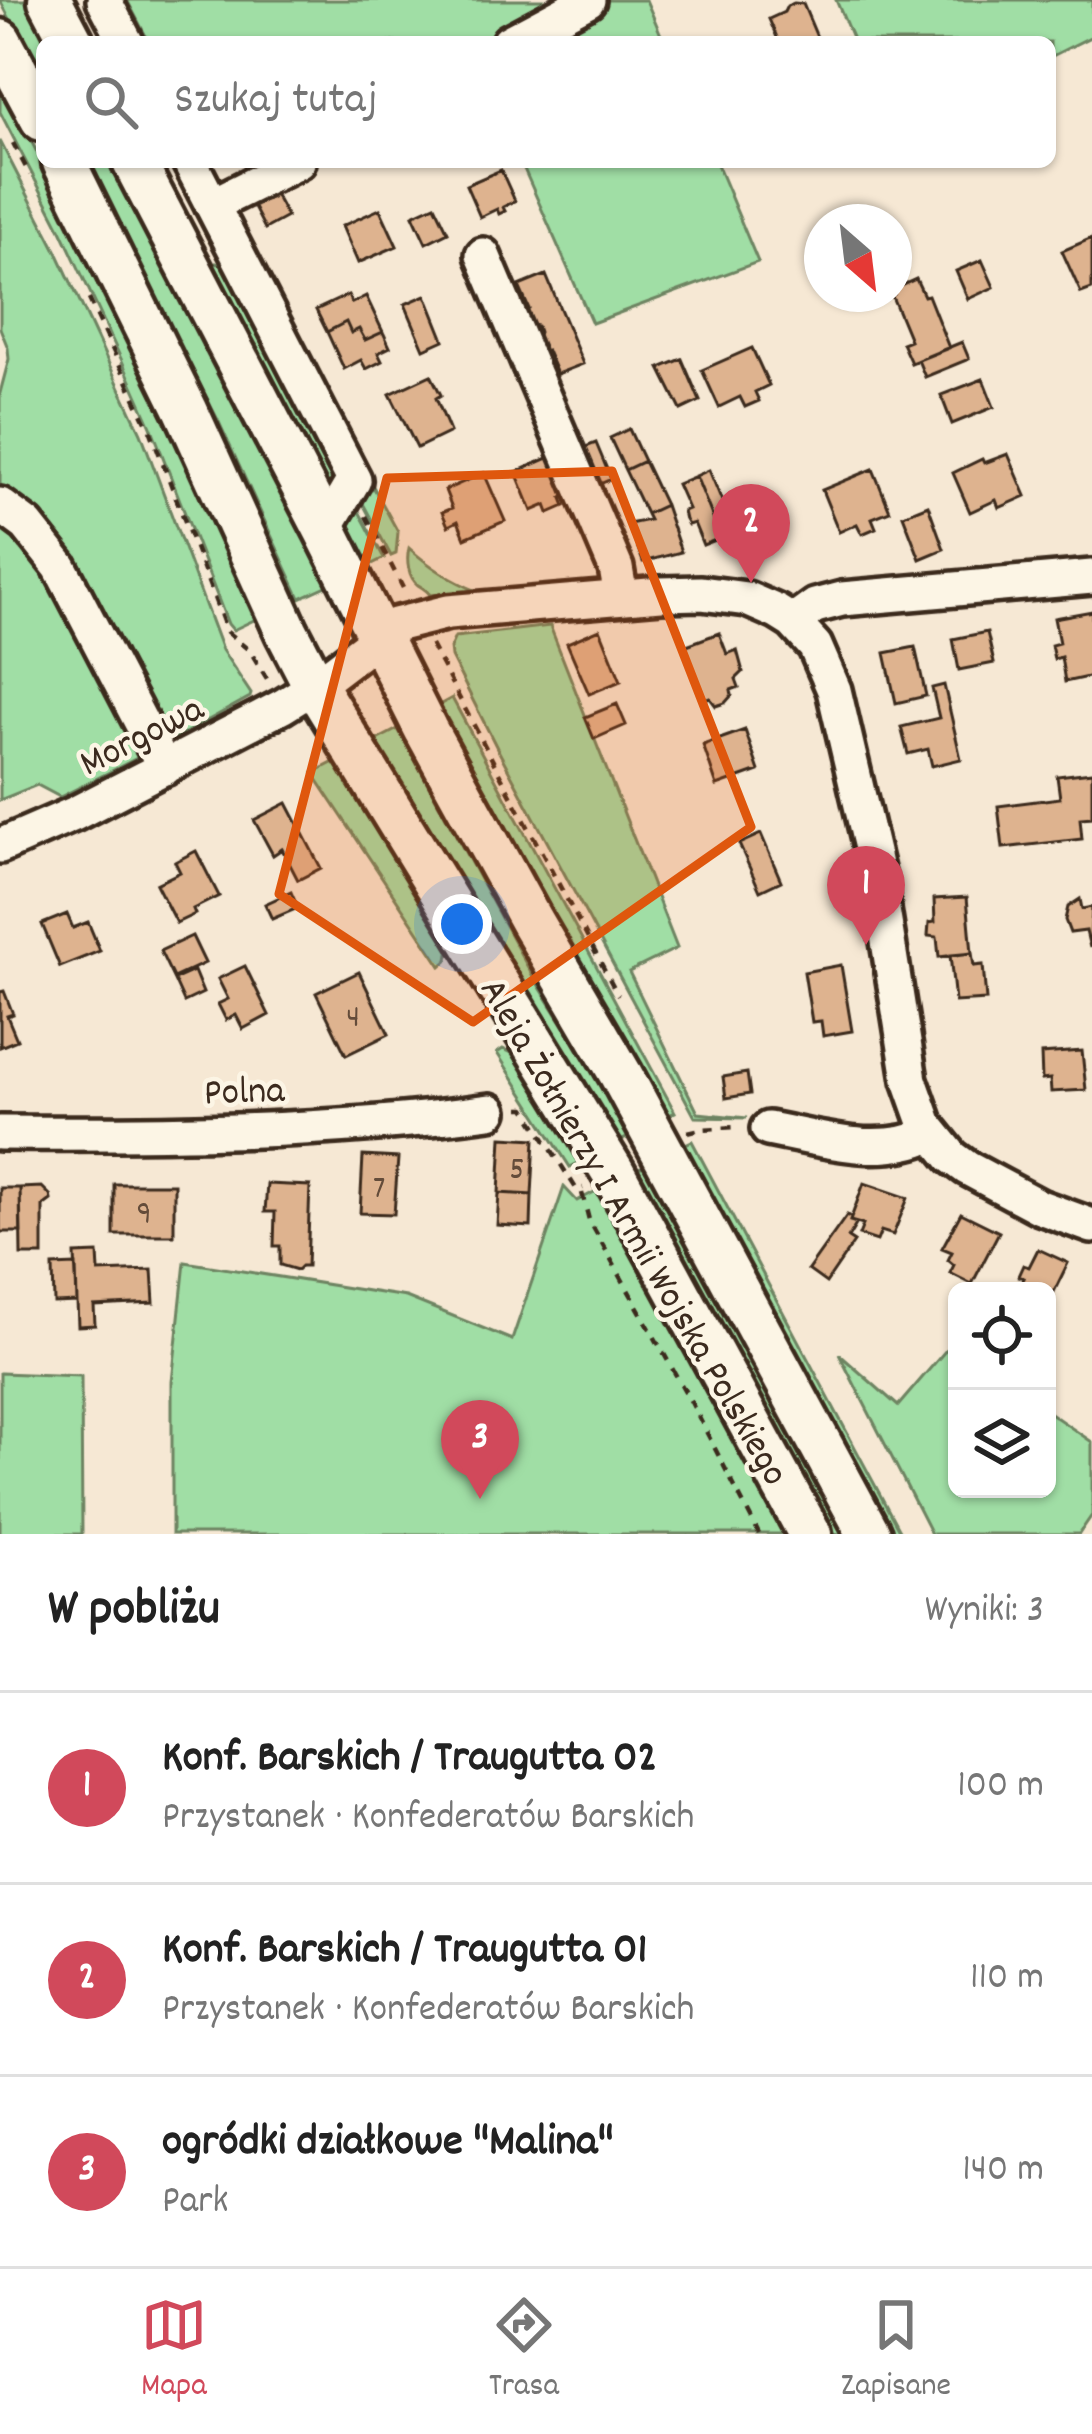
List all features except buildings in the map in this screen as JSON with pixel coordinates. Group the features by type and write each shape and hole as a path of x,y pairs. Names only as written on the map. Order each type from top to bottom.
{"main road":[{"path":"50,0 69,36"},
{"path":"0,41 26,128"},
{"name":"Aleja Żołnierzy I Armii Wojska Polskiego","path":"137,168 426,730 621,1075 868,1534"},
{"name":"Aleja Żołnierzy I Armii Wojska Polskiego","path":"47,169 186,410 315,686 613,1172 809,1534"}],"street":[{"path":"104,0 123,36"},
{"path":"520,36 588,0"},
{"path":"193,168 355,480 325,529"},
{"path":"212,205 286,168"},
{"path":"186,262 230,238"},
{"path":"483,255 616,568 621,597"},
{"path":"0,505 27,525 60,567 165,768"},
{"path":"1092,577 842,599 815,606 793,622 815,646 837,703 878,878 910,1080 920,1114 952,1157 983,1178 1092,1226"},
{"name":"Morgowa","path":"0,846 165,768 315,686 378,636 408,620 448,612 701,593 761,604 793,622"},
{"name":"Polna","path":"0,1132 236,1131 416,1121 490,1111"},
{"path":"769,1130 875,1148 910,1143 931,1134"}],"path":[{"path":"81,281 151,432 227,632 250,651 272,687"},
{"path":"355,480 358,500 399,578 359,598"},
{"path":"574,1177 589,1220 759,1534"}],"highlighted area":[{"path":"612,471 751,827 473,1022 279,894 387,478"}],"green space":[{"path":"0,0 29,0 48,36 36,36 36,69"},
{"path":"127,0 646,0 661,36 146,36"},
{"path":"836,0 1092,0 1092,36 1056,54 1056,36 851,36"},
{"path":"0,80 36,150 36,168 45,168 89,254 256,619 233,630 123,363 0,112"},
{"path":"0,141 141,433 222,650 251,694 174,739 159,728 0,494 0,393 9,359 0,328"},
{"path":"89,168 117,168 333,583 300,598 218,420"},
{"path":"524,168 719,168 758,262 592,323"},
{"path":"216,263 222,265 337,484 329,496 211,269"},
{"path":"369,479 398,532 396,554 391,556 359,496"},
{"path":"354,502 384,558 366,567 342,522"},
{"path":"0,516 32,543 141,756 60,797 37,785 0,800"},
{"path":"409,548 477,591 430,595 412,578"},
{"path":"550,626 677,948 629,972 698,1113 747,1118 695,1117 451,657 455,637"},
{"path":"452,698 675,1112 663,1118 439,705"},
{"path":"398,729 531,973 633,1135 616,1143 369,744"},
{"path":"338,760 451,941 448,960 441,966 313,773"},
{"path":"503,1049 523,1058 586,1159 570,1167 497,1053"},
{"path":"692,1141 901,1534 888,1534 679,1147"},
{"path":"648,1164 848,1534 828,1534 632,1171"},
{"path":"564,1187 577,1201 602,1188 789,1534 172,1534 172,1382 185,1262 406,1297 512,1340"},
{"path":"948,1348 948,1498 1056,1498 1056,1417 1092,1442 1092,1515 1079,1534 931,1534 839,1354 898,1406"},
{"path":"0,1373 81,1376 82,1534 0,1534"}],"place":[{"name":"Konf. Barskich / Traugutta 01","path":"751,583"},
{"name":"Konf. Barskich / Traugutta 02","path":"866,945"},
{"name":"ogródki działkowe \"Malina\"","path":"480,1499"}]}
